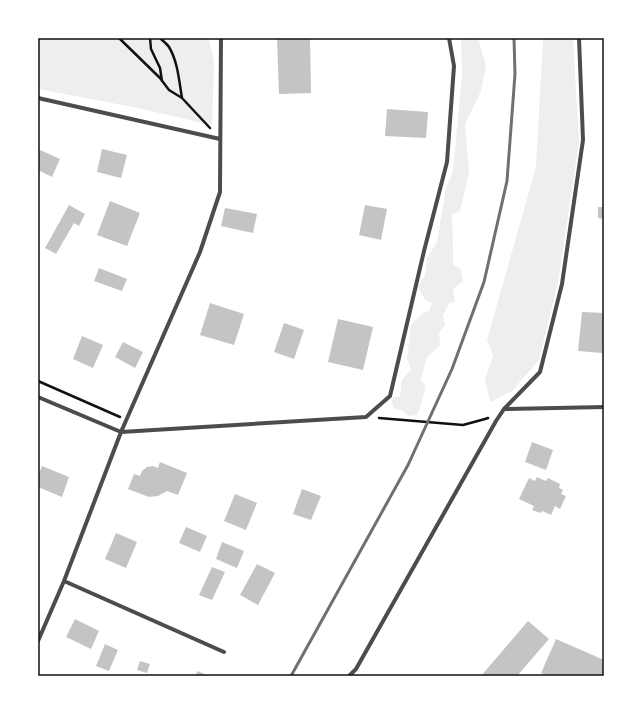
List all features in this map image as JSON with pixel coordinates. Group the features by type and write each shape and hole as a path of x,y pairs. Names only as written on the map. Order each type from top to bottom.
{"street":[{"path":"38,641 64,581 126,419 200,252 220,192 221,38"},
{"path":"38,397 121,432 366,416 390,396 446,162 454,66 449,38"},
{"path":"349,676 356,669 482,444 504,409 540,372 562,284 583,140 579,38"},
{"path":"38,98 220,139"},
{"path":"504,409 604,407"},
{"path":"64,581 224,652"}],"path":[{"path":"119,38 169,90 182,98 220,139"},
{"path":"150,38 151,48 160,68 162,81"},
{"path":"160,38 169,46 174,58 182,98"},
{"path":"38,381 126,419"},
{"path":"366,416 463,425 485,419 504,409"}],"shaded area":[{"path":"38,38 209,38 214,63 212,125 133,107 38,89"},
{"path":"461,38 478,38 486,66 481,91 465,124 469,172 460,211 452,214 453,265 460,268 463,281 453,289 455,302 449,303 443,316 445,325 439,333 440,345 427,357 421,380 426,386 420,408 417,415 408,416 402,410 394,409 392,403 393,397 400,397 402,380 411,369 407,359 411,325 423,313 429,311 432,303 425,300 418,287 425,275 427,258 437,242 446,188 453,172 462,73"},
{"path":"544,38 573,38 579,142 558,283 539,360 512,391 490,402 485,379 493,356 487,340 536,167"}],"building":[{"path":"277,38 310,38 311,93 279,94"},
{"path":"387,109 428,112 426,138 385,136"},
{"path":"38,149 60,159 52,177 38,170"},
{"path":"102,149 127,155 121,178 97,172"},
{"path":"110,201 140,213 127,246 97,235"},
{"path":"69,205 85,214 79,226 74,223 56,254 45,248"},
{"path":"365,205 387,209 381,240 359,235"},
{"path":"598,207 604,207 604,219 598,218"},
{"path":"225,208 257,214 253,233 221,226"},
{"path":"99,268 127,279 122,291 94,281"},
{"path":"210,303 244,314 234,345 200,335"},
{"path":"582,312 604,313 602,353 578,351"},
{"path":"338,319 373,327 363,370 328,362"},
{"path":"284,323 304,330 294,359 274,352"},
{"path":"82,336 103,345 93,368 73,359"},
{"path":"123,342 143,352 135,368 115,357"},
{"path":"532,442 553,450 546,470 525,462"},
{"path":"160,462 187,473 178,495 167,491 158,496 149,497 128,489 134,474 140,476 142,471 147,467 153,466 158,468"},
{"path":"42,466 69,477 62,497 38,487 38,476"},
{"path":"537,477 546,481 548,478 560,484 559,488 563,490 561,494 566,496 560,509 555,506 551,515 542,511 540,513 532,510 534,506 519,499 529,478 535,481"},
{"path":"302,489 321,496 311,520 293,514"},
{"path":"235,494 257,503 246,530 224,521"},
{"path":"186,527 207,536 200,552 179,543"},
{"path":"116,533 137,542 126,568 105,559"},
{"path":"222,542 244,551 237,568 216,559"},
{"path":"257,564 275,573 258,605 240,595"},
{"path":"212,567 225,572 212,600 199,595"},
{"path":"75,619 99,631 91,649 66,637"},
{"path":"528,621 549,639 517,676 481,676"},
{"path":"556,639 604,660 604,676 548,676 541,673"},
{"path":"105,644 118,650 109,671 96,666"},
{"path":"140,661 150,664 147,673 137,670"},
{"path":"198,671 208,676 195,676"}],"railway":[{"path":"291,676 408,465 452,369 484,282 507,181 515,74 514,38"}]}
